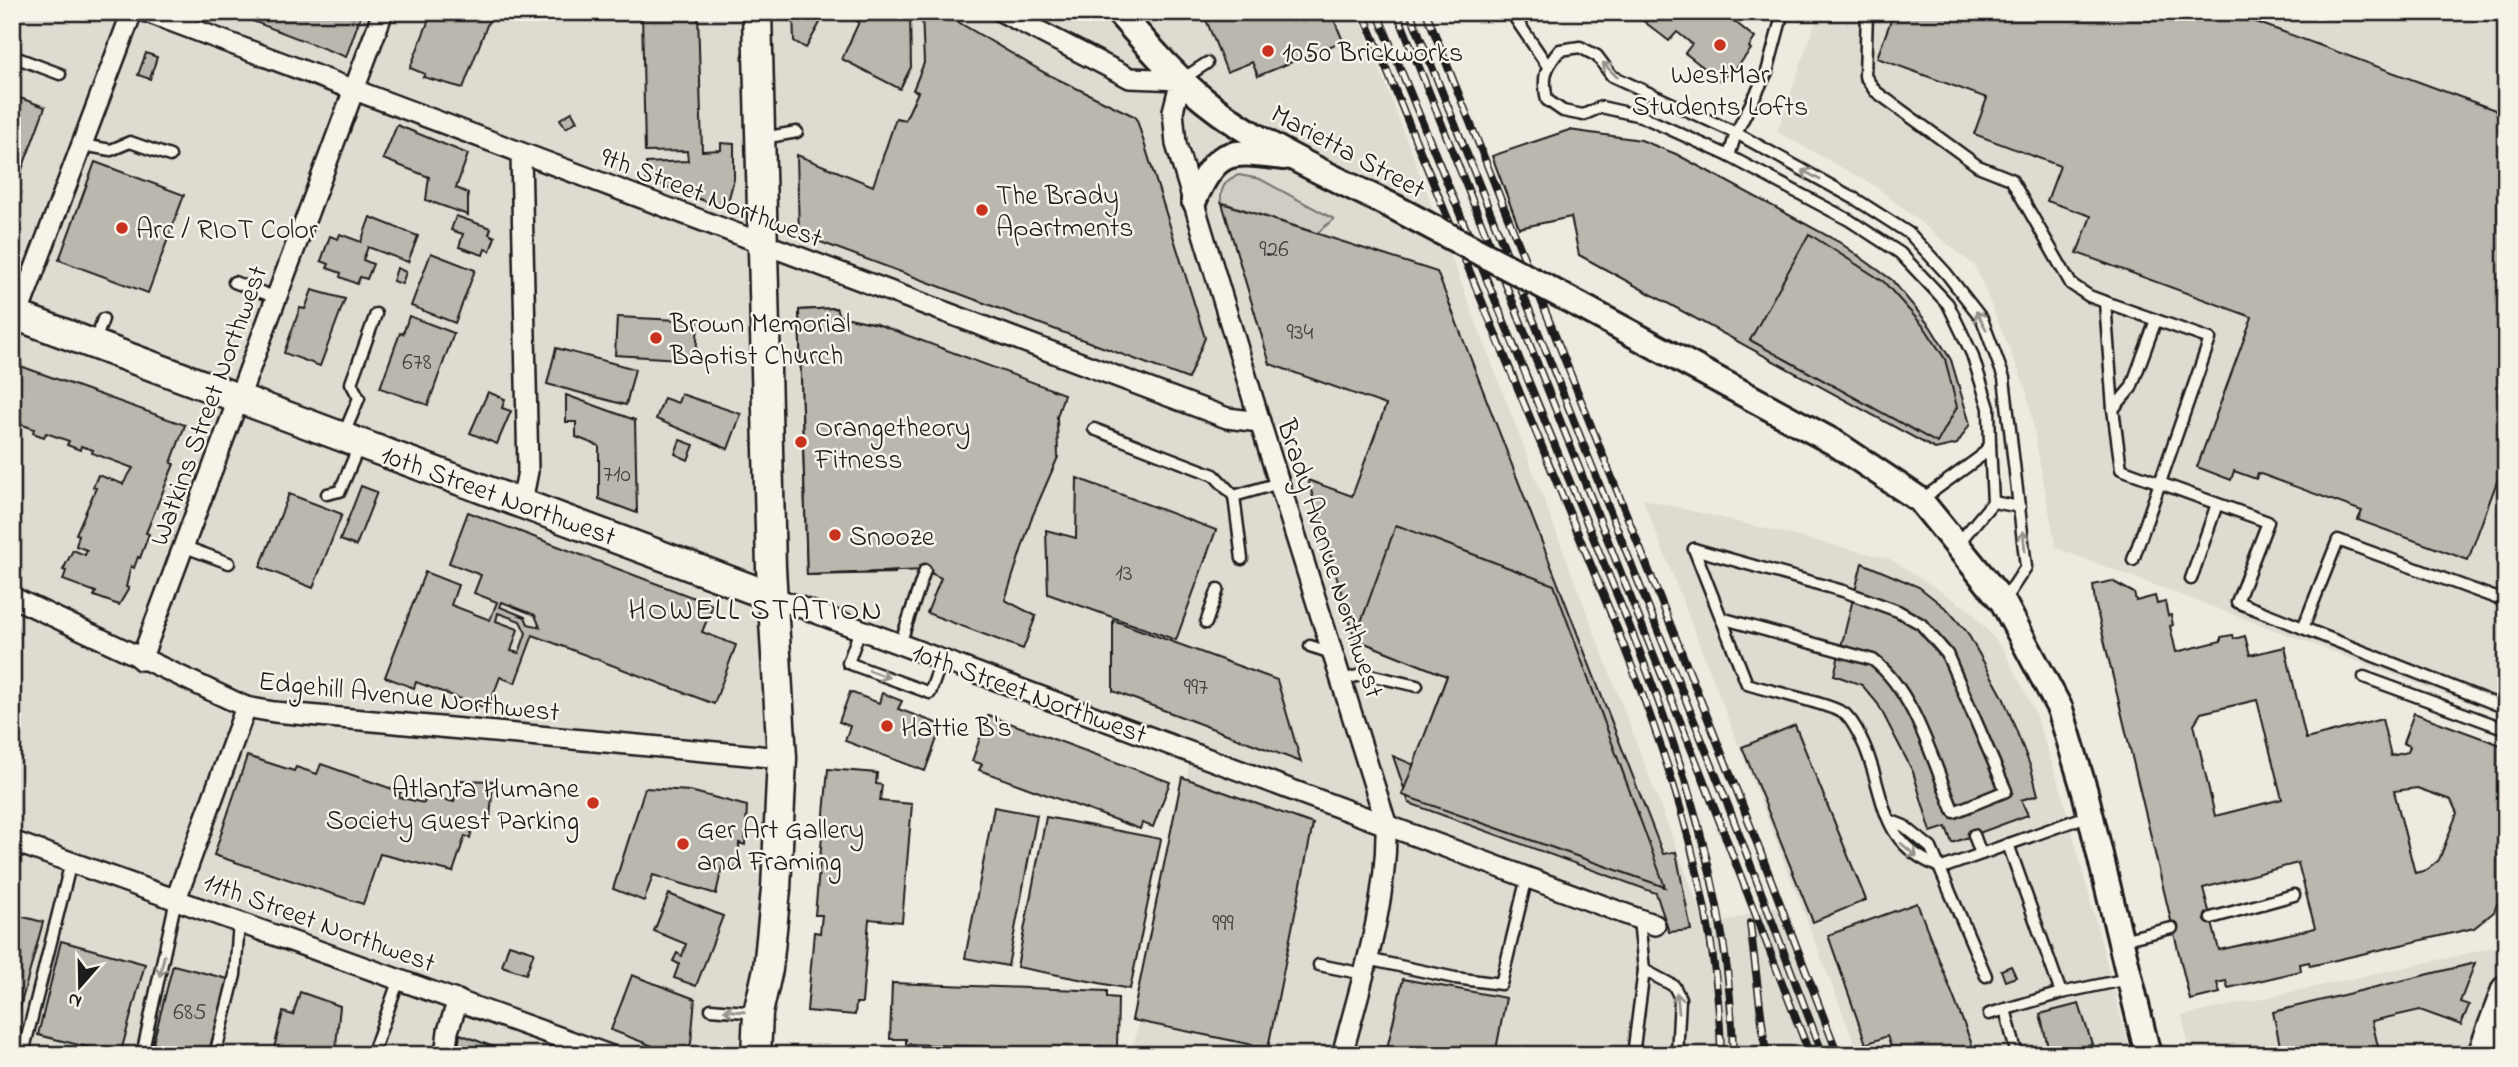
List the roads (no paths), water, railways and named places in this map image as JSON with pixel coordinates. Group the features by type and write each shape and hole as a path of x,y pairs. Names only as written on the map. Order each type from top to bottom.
{"main road":[{"path":"756,1055 758,1013 768,969 774,911 781,826 782,758 773,597 761,244 757,12"},
{"name":"10th Street Northwest","path":"14,320 99,332 240,398 773,597"},
{"path":"2482,1055 2506,990"}],"street":[{"path":"14,320 132,12"},
{"name":"9th Street Northwest","path":"147,12 521,154 605,179 761,244 1227,418 1260,422"},
{"name":"Watkins Street Northwest","path":"141,660 383,12"},
{"path":"1002,12 1130,78 1181,80"},
{"name":"Marietta Street","path":"1118,12 1181,80 1243,128 1835,443 1920,500 2003,602 2060,709 2090,815 2148,1055"},
{"name":"Brady Avenue Northwest","path":"1181,80 1172,111 1176,144 1386,823 1387,853 1365,967 1342,1055"},
{"path":"1194,200 1201,182 1216,163 1230,153 1296,158"},
{"path":"521,154 528,471 522,502"},
{"name":"Edgehill Avenue Northwest","path":"12,597 141,660 246,707 782,758"},
{"name":"10th Street Northwest","path":"773,597 1647,922"},
{"path":"176,900 246,707"},
{"name":"11th Street Northwest","path":"12,841 610,1055"},
{"path":"445,1055 448,1031 458,1000"}],"lane":[{"path":"1511,12 1546,65"},
{"path":"1729,156 1736,133 1767,72 1783,12"},
{"path":"1867,12 1865,76 1875,92 1978,166 2011,180 2071,284 2105,302 2210,340 2133,560"},
{"path":"2496,12 2506,16"},
{"path":"1956,545 1993,502 1986,397 1972,354 1948,304 1900,253 1849,220 1729,156 1641,116 1601,107 1583,116 1563,111 1547,100 1543,84 1546,65 1560,50 1580,47 1597,57 1612,76 1736,133 1857,200 1910,234 1982,319 2004,378 2026,567 2003,602"},
{"path":"12,56 60,74"},
{"path":"1181,80 1207,63"},
{"path":"759,139 797,132"},
{"path":"82,145 111,150 130,142 170,156"},
{"path":"234,282 277,298"},
{"path":"2105,302 2113,409 2122,469 2268,522 2237,602 2506,708"},
{"path":"327,494 340,491 359,398 351,383 376,314"},
{"path":"2113,409 2131,387 2156,320"},
{"path":"1094,429 1214,475 1234,496 1242,559"},
{"path":"1920,500 1980,457 1990,444"},
{"path":"1234,496 1279,483"},
{"path":"1993,502 2020,507"},
{"path":"2191,579 2217,504"},
{"path":"2303,628 2338,540 2496,598 2506,595"},
{"path":"185,547 229,563"},
{"path":"1721,618 1873,660 1890,673 1904,695 1954,811 2006,791 1947,654 1921,624 1898,611 1843,591 1695,549 1721,618 1747,684 1844,713 1862,742 1894,838 1921,860 1942,868 2090,815"},
{"path":"900,644 925,570"},
{"path":"1206,623 1219,589"},
{"path":"860,630 848,663 860,668 930,693 942,660"},
{"path":"1310,646 1333,653"},
{"path":"1341,680 1365,674 1417,686"},
{"path":"2364,677 2506,729"},
{"path":"1889,820 1904,826 1931,848 1942,868 1986,976"},
{"path":"1974,835 1981,854"},
{"path":"2008,844 2061,993"},
{"path":"25,1045 71,862"},
{"path":"1319,965 1365,967 1501,984 1527,876"},
{"path":"2211,918 2294,895"},
{"path":"142,1055 176,900"},
{"path":"215,1055 235,975 239,922"},
{"path":"1633,1055 1647,922"},
{"path":"2120,940 2172,928"},
{"path":"1644,970 1674,986 1680,998 1677,1055"},
{"path":"372,1055 399,979"},
{"path":"1989,1014 2061,993 2130,979"},
{"path":"711,1009 758,1013"},
{"path":"2005,1009 2017,1055"}],"railway":[{"path":"1363,12 1610,612 1664,756 1704,903 1716,978 1721,1055"},
{"path":"1377,12 1624,612 1677,755 1699,829 1716,903 1728,978 1733,1055"},
{"path":"1397,12 1698,766 1810,1055"},
{"path":"1410,12 1729,808 1823,1055"},
{"path":"1426,12 1742,804 1838,1055"},
{"path":"1750,923 1766,1055"}],"place":[{"name":"WestMar Students Lofts","path":"1720,45"},
{"name":"1050 Brickworks","path":"1268,51"},
{"name":"The Brady Apartments","path":"982,210"},
{"name":"Arc / RIOT Color","path":"122,228"},
{"name":"Brown Memorial Baptist Church","path":"656,338"},
{"name":"Orangetheory Fitness","path":"801,442"},
{"name":"Snooze","path":"835,535"},
{"name":"Hattie B's","path":"887,726"},
{"name":"Atlanta Humane Society Guest Parking","path":"593,803"},
{"name":"Ger Art Gallery and Framing","path":"683,844"}],"district":[{"name":"HOWELL STATION","path":"756,609"}]}
